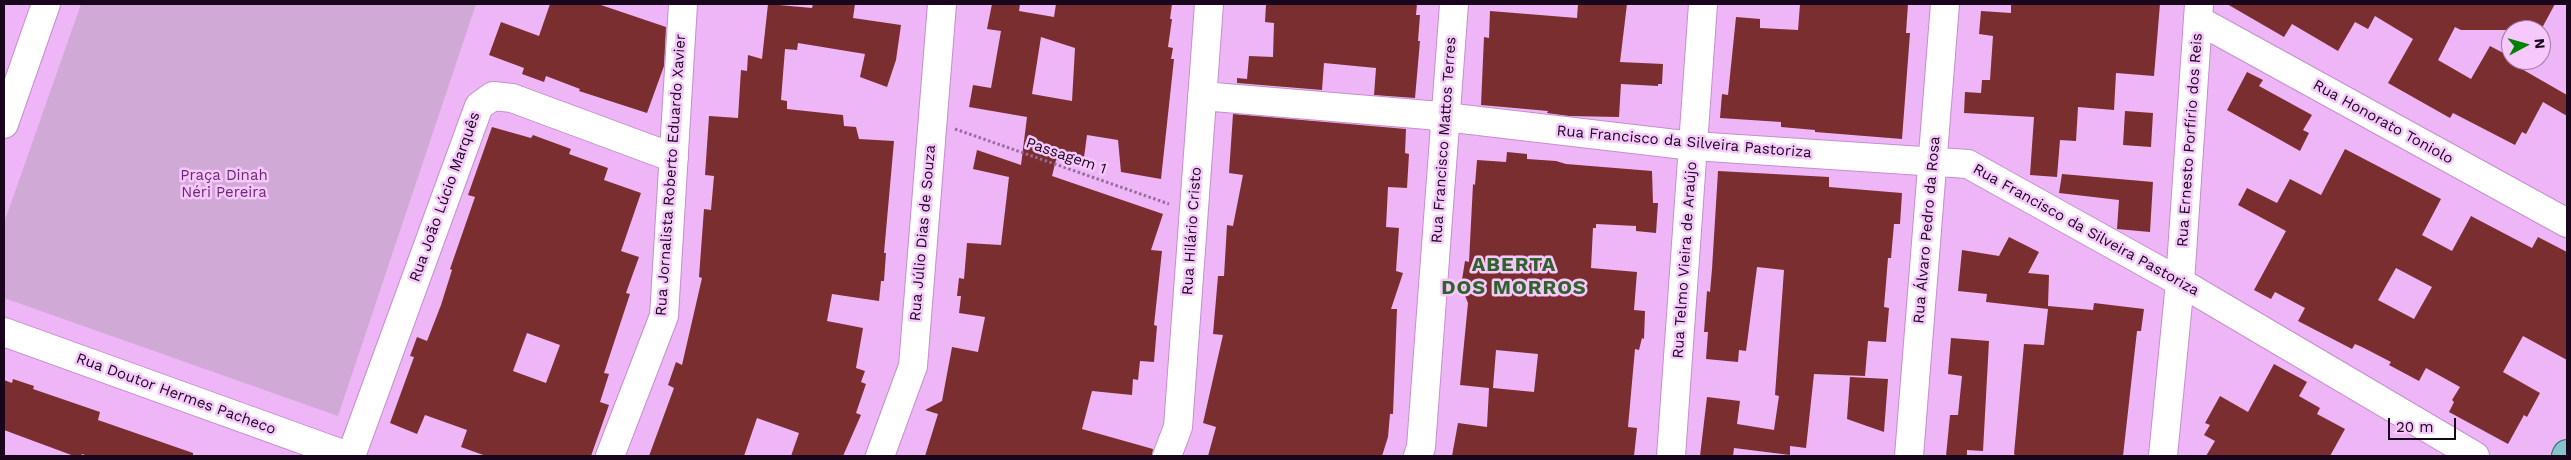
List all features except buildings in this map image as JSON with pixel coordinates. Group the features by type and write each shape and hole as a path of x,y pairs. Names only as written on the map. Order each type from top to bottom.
{"street":[{"path":"4,124 46,4"},
{"name":"Rua Jornalista Roberto Eduardo Xavier","path":"610,456 664,316 682,4"},
{"name":"Rua Júlio Dias de Souza","path":"880,456 913,366 942,4"},
{"name":"Rua Hilário Cristo","path":"1167,456 1178,427 1209,4"},
{"name":"Rua Francisco Mattos Terres","path":"1418,456 1421,447 1454,4"},
{"name":"Rua Telmo Vieira de Araújo","path":"1671,456 1703,4"},
{"name":"Rua Álvaro Pedro da Rosa","path":"1909,456 1945,4"},
{"name":"Rua Honorato Toniolo","path":"2199,12 2567,223"},
{"name":"Rua Ernesto Porfírio dos Reis","path":"2162,456 2180,282 2199,12"},
{"name":"Rua João Lúcio Marquês","path":"350,456 479,106 493,96 512,98 674,158"},
{"name":"Rua Francisco da Silveira Pastoriza","path":"1202,96 1428,115 1693,146 1968,164 2180,282 2475,456"},
{"name":"Rua Doutor Hermes Pacheco","path":"4,332 350,456"}],"path":[{"name":"Passagem 1","path":"932,121 1193,212"}],"green space":[{"name":"Praça Dinah Néri Pereira","path":"81,4 476,4 338,416 4,298 4,223"}],"district":[{"name":"ABERTA DOS MORROS","path":"1514,276"}]}
